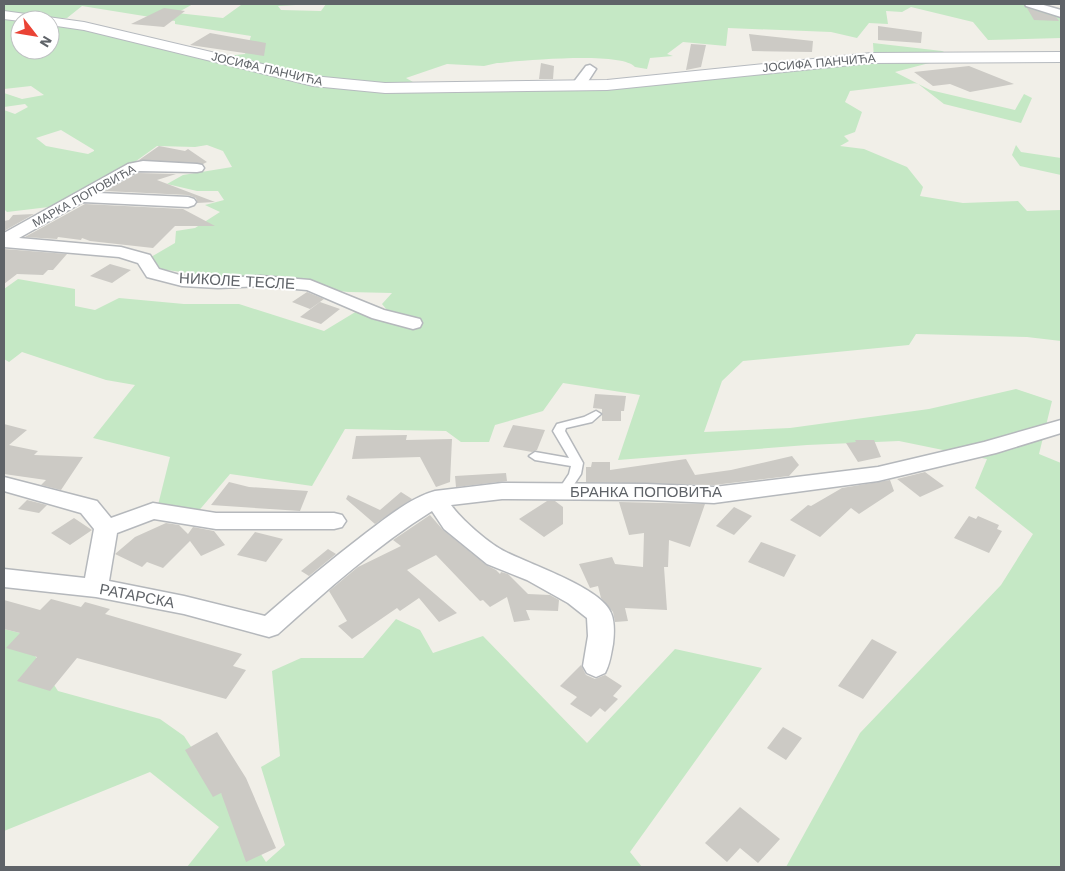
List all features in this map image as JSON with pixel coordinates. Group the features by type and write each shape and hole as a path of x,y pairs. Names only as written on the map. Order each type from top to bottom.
{"street":[{"path":"1030,4 1061,14"},
{"path":"1046,9 1061,8"},
{"name":"ЈОСИФА ПАНЧИЋА","path":"60,22 84,26 313,81 385,88 607,85 871,58 1061,58"},
{"path":"578,86 590,68"},
{"name":"МАРКА ПОПОВИЋА","path":"4,241 138,166 197,168"},
{"path":"81,197 188,202"},
{"name":"НИКОЛЕ ТЕСЛЕ","path":"4,241 121,252 144,259 153,273 182,281 261,281 310,285 378,314 413,323"},
{"name":"БРАНКА ПОПОВИЋА","path":"269,627 323,579 394,524 435,499 502,491 647,492 714,495 878,474 988,448 1061,426"},
{"path":"4,484 59,497 89,507 106,528 96,588"},
{"path":"435,499 452,523 496,558 536,574 577,596 599,614 601,636 596,666"},
{"path":"106,528 153,510 216,521 334,521"},
{"name":"РАТАРСКА","path":"4,578 96,588 184,605 269,627"}],"lane":[{"path":"563,492 575,477 577,463 572,451 558,431 561,426 588,420 596,414"},
{"name":"БРАНКА ПОПОВИЋА","path":"535,456 577,463"}],"green space":[{"path":"4,4 193,4 177,13 223,18 241,5 239,4 313,4 278,6 281,10 321,11 326,4 1041,4 1061,11 1061,38 988,40 973,22 911,7 902,12 886,11 888,24 869,23 857,38 831,32 728,28 726,46 683,42 667,54 673,56 650,58 647,69 611,59 570,58 497,63 484,66 447,64 406,78 427,90 535,90 874,59 873,43 942,51 963,61 933,62 895,72 917,83 850,91 845,102 862,112 855,132 844,136 849,141 840,146 864,149 907,167 923,187 920,196 963,203 1018,201 1027,211 1061,210 1061,341 1027,337 916,334 909,345 743,361 722,381 704,432 790,428 929,409 1016,389 1052,401 1039,454 1061,463 1061,867 786,867 860,733 1001,585 1033,534 975,488 987,459 899,441 807,445 618,460 640,395 563,383 543,411 495,425 489,442 461,442 446,431 345,429 312,486 230,474 196,514 158,505 170,457 93,438 135,385 106,380 22,352 9,362 4,359 4,289 18,279 75,289 75,306 95,310 119,298 184,304 239,304 324,331 357,311 391,315 382,304 392,293 348,292 160,269 151,257 175,243 176,231 195,228 220,212 205,205 224,200 218,191 197,191 167,184 183,175 232,167 223,151 207,145 195,147 157,146 125,169 49,207 7,212 4,209 4,110 15,114 28,107 25,104 4,107 4,93 22,99 44,95 31,86 4,89","holes":["82,6 175,21 175,24 251,36 245,54 225,56 60,20 60,60 10,60 10,10 60,10 60,19 67,18","61,130 94,150 94,151 88,154 46,146 36,138"]},
{"path":"918,84 930,90 1015,110 1024,94 1032,98 1021,123 944,104"},
{"path":"1016,145 1021,152 1061,158 1061,175 1020,166 1012,155"},
{"path":"396,619 420,630 433,653 483,636 587,743 675,649 762,668 630,852 642,867 187,867 219,827 150,772 4,831 4,629 20,633 58,691 160,719 184,736 266,862 285,845 261,767 280,756 272,671 301,658 363,658"}],"building":[{"path":"164,8 185,11 164,27 131,24"},
{"path":"1027,8 1056,17 1059,21 1034,20"},
{"path":"878,26 922,32 921,43 878,40"},
{"path":"210,33 266,43 264,56 190,45"},
{"path":"749,34 813,41 812,52 752,51"},
{"path":"691,44 706,45 701,67 686,70"},
{"path":"541,63 554,66 553,79 539,79"},
{"path":"969,66 1014,84 970,92 950,84 933,86 914,72"},
{"path":"159,146 185,151 188,149 207,162 203,164 139,160"},
{"path":"138,173 176,174 157,180 215,202 197,203 196,198 188,195 105,191"},
{"path":"85,204 183,209 215,226 175,226 153,248 90,241 82,238 81,240 58,237 57,239 25,237"},
{"path":"34,214 4,231 4,221 9,220 13,215"},
{"path":"4,249 67,254 53,270 48,270 43,275 17,274 4,284"},
{"path":"110,264 131,270 112,283 90,276"},
{"path":"307,292 324,299 310,309 292,302"},
{"path":"320,302 340,309 321,324 300,317"},
{"path":"595,394 626,396 624,411 621,411 621,421 602,421 602,409 593,408"},
{"path":"4,424 27,430 9,445 38,451 34,455 83,457 61,490 41,485 46,480 4,474"},
{"path":"513,425 545,430 537,450 532,452 503,447"},
{"path":"407,435 406,440 452,439 450,482 436,487 420,457 352,459 356,436"},
{"path":"855,440 874,440 881,457 858,462 846,443 856,442"},
{"path":"792,456 799,465 789,476 714,485 586,482 586,467 591,467 592,462 610,462 610,470 686,459 695,475 731,470"},
{"path":"925,472 944,486 920,497 897,479"},
{"path":"506,473 507,481 456,487 455,476"},
{"path":"890,480 894,491 859,514 851,508 820,537 790,520 808,505 811,506 842,488"},
{"path":"229,482 249,487 308,491 300,511 211,505"},
{"path":"401,492 412,499 375,524 346,499 348,495 380,510"},
{"path":"27,500 47,505 39,513 18,509"},
{"path":"547,501 555,501 563,507 563,524 544,537 519,519"},
{"path":"619,502 705,504 690,547 669,540 668,567 664,567 667,610 625,608 628,621 615,622 613,612 601,598 598,586 590,588 579,564 612,557 615,564 643,567 644,533 629,535"},
{"path":"734,507 752,516 734,535 716,526"},
{"path":"430,515 443,530 486,565 500,574 501,572 508,574 528,594 550,595 559,600 558,611 526,610 530,620 514,622 507,597 490,607 483,600 480,601 436,555 407,570 457,613 439,622 419,598 400,611 397,608 352,639 338,626 347,621 329,591 358,567 401,546 393,540"},
{"path":"969,516 976,519 978,516 999,525 997,529 1002,531 989,553 954,538"},
{"path":"74,518 92,530 70,545 51,533"},
{"path":"166,523 179,525 188,534 193,527 214,531 225,545 201,556 190,541 163,568 147,562 142,567 115,554 135,537"},
{"path":"255,532 283,539 266,562 237,555"},
{"path":"761,542 796,555 784,577 748,562"},
{"path":"328,549 336,554 309,576 301,571"},
{"path":"51,599 81,607 85,602 110,609 105,614 242,654 233,666 246,670 226,699 77,658 50,691 17,681 37,657 6,648 20,633 4,629 4,600 40,610"},
{"path":"872,639 897,652 863,699 838,686"},
{"path":"581,665 586,675 595,679 605,675 622,686 613,696 618,699 605,712 600,708 591,717 570,704 577,697 560,686"},
{"path":"783,727 802,738 786,760 767,748"},
{"path":"217,732 246,778 276,848 246,862 221,793 213,797 185,750"},
{"path":"740,807 780,839 758,863 740,848 727,862 705,843"}]}
